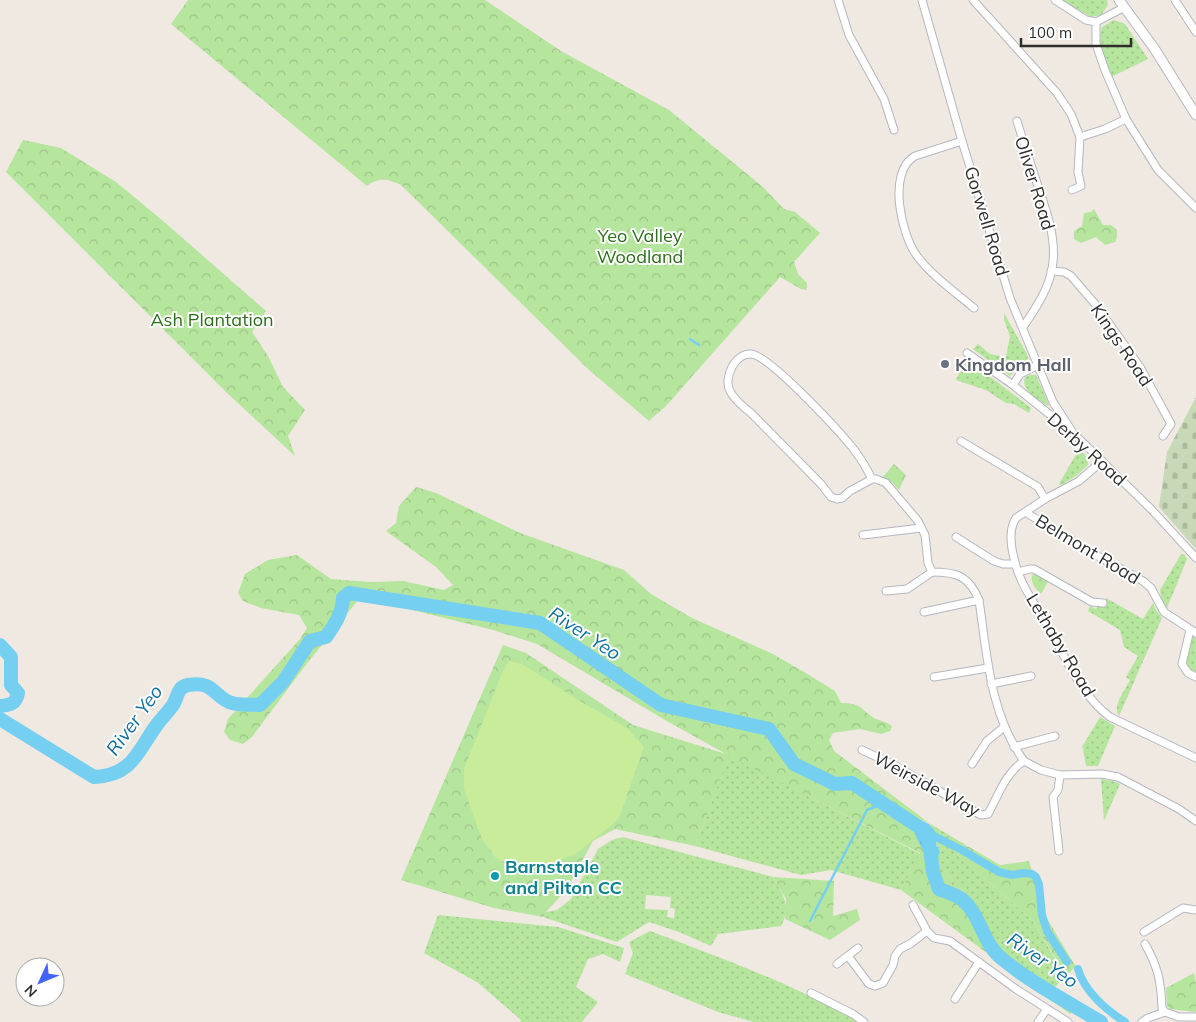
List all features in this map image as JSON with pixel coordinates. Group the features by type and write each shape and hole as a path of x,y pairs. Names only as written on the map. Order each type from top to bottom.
{"street":[{"path":"838,0 849,35 884,99 894,130"},
{"name":"Gorwell Road","path":"922,0 962,141 1010,298 1058,410 1073,433"},
{"path":"973,0 1057,93 1070,114 1080,137 1078,172 1082,184 1072,190"},
{"path":"1055,0 1086,20 1096,22 1122,4 1154,48 1196,115"},
{"path":"1175,0 1196,32"},
{"path":"1096,22 1096,44 1126,119 1158,170 1196,208"},
{"path":"1080,137 1105,130 1126,119"},
{"name":"Oliver Road","path":"1016,121 1047,212 1053,243 1051,271 1038,304 1023,327"},
{"path":"962,141 909,160 900,178 899,199 904,227 916,254 924,264 974,308"},
{"name":"Kings Road","path":"1051,271 1064,272 1076,281 1117,332 1140,367 1171,424 1163,436"},
{"name":"Derby Road","path":"967,353 1013,385 1073,433 1151,509 1196,558"},
{"path":"872,479 866,466 851,446 799,391 766,361 760,356 750,354 740,357 734,363 728,380 730,392 821,484 831,497 842,498 850,491 872,479 882,480 888,485 904,503 925,535 928,563 932,572"},
{"path":"1013,385 1020,374 1038,365"},
{"path":"961,441 1038,487 1045,499"},
{"path":"1025,512 1079,481 1102,461"},
{"name":"Lethaby Road","path":"1025,512 1016,518 1012,526 1011,548 1015,564 1079,682 1098,706 1110,717 1196,758"},
{"name":"Belmont Road","path":"1025,512 1143,580 1151,588 1164,612 1193,631 1182,664 1188,673 1196,677"},
{"path":"864,535 921,528"},
{"path":"956,537 994,561 1003,564 1015,564"},
{"path":"1018,572 1030,568 1034,569 1092,602 1103,603"},
{"path":"886,591 907,590 932,572 952,572 963,577 974,588 979,600 991,684 1004,728 1024,761 1041,770 1060,775 1102,774 1118,778 1179,809 1196,822"},
{"path":"924,612 979,600"},
{"path":"934,677 988,668"},
{"path":"991,684 1031,676"},
{"path":"972,764 987,740 1004,728"},
{"path":"1014,747 1055,736"},
{"name":"Weirside Way","path":"862,750 892,764 980,815 988,814 1006,780 1019,764 1024,761"},
{"path":"1059,850 1053,797 1058,790 1060,775"},
{"path":"913,905 927,931 934,938 950,941 1016,989 1068,1022"},
{"path":"1144,932 1183,908 1196,910"},
{"path":"848,956 869,984 875,986 883,983 893,965 895,956 900,950 927,931"},
{"path":"1145,944 1153,958 1159,976 1162,1008 1165,1012 1179,1017 1196,1017"},
{"path":"837,964 858,948"},
{"path":"955,999 960,984 979,962"},
{"path":"811,993 853,1014 864,1022"},
{"path":"1038,1022 1047,1009"},
{"path":"1142,1022 1165,1012"}],"green space":[{"name":"Yeo Valley Woodland","path":"188,0 485,0 561,51 669,110 763,187 784,209 795,212 820,233 794,262 798,274 807,283 807,288 806,290 801,289 780,277 666,406 649,421 588,369 401,185 392,181 380,180 367,186 171,24"},
{"path":"1062,0 1107,0 1108,5 1101,15 1091,17"},
{"path":"1114,20 1125,24 1148,59 1111,77 1102,52 1100,40 1102,27"},
{"name":"Ash Plantation","path":"23,140 61,148 116,182 266,311 252,332 268,356 283,387 305,410 288,436 295,456 227,393 6,172"},
{"path":"1094,209 1103,225 1111,225 1117,230 1115,242 1105,245 1096,237 1081,243 1074,239 1074,231 1082,226 1084,213 1091,212"},
{"path":"1004,313 1028,359 1010,376 973,349 978,344 990,354 1006,357 1010,336 1004,320"},
{"path":"966,358 1031,408 1029,413 1014,404 1006,403 986,390 956,380"},
{"path":"1036,375 1048,406 1027,390 1024,382 1025,377"},
{"path":"1196,397 1196,549 1159,507 1167,452"},
{"path":"1079,449 1086,456 1088,465 1076,476 1061,485 1059,484"},
{"path":"894,464 906,475 899,490 893,483 883,477"},
{"path":"416,487 436,493 520,533 624,570 651,594 692,618 771,653 835,691 841,703 856,705 874,718 892,726 890,731 881,734 860,729 833,733 829,740 834,751 929,823 910,816 929,860 935,862 972,900 998,951 1076,1004 1070,1014 901,890 920,853 729,756 695,846 615,829 593,841 567,889 543,917 494,908 401,880 503,645 526,653 633,725 726,754 537,644 493,630 392,605 358,600 305,666 252,737 243,744 230,740 224,732 228,719 300,639 307,628 299,615 261,608 243,601 238,593 245,574 268,560 297,555 331,579 370,582 403,581 444,590 453,585 436,567 386,531 396,523 399,506"},
{"path":"1181,554 1184,554 1187,559 1167,608 1162,602 1160,590"},
{"path":"1035,574 1048,582 1041,594 1033,583 1032,575"},
{"path":"1106,598 1143,619 1153,603 1162,618 1119,716 1117,712 1118,703 1130,680 1126,677 1138,656 1124,647 1120,630 1088,611 1090,606 1096,609 1106,606"},
{"path":"1191,630 1196,633 1196,677 1182,664"},
{"path":"509,661 522,664 578,700 627,728 644,747 619,818 575,854 525,873 496,858 482,839 464,789 464,769 502,673"},
{"path":"1100,717 1115,726 1098,766 1086,766 1082,747"},
{"path":"729,755 920,854 901,890 831,870 801,875 695,846"},
{"path":"1101,779 1120,784 1104,821"},
{"path":"929,823 964,844 958,855 1032,920 1059,965 1073,962 1076,966 1054,988 999,952 972,900 935,862 940,853"},
{"path":"623,837 773,877 783,895 786,906 781,926 718,934 711,946 679,932 649,922 617,942 543,917 546,912 557,910 571,899 598,849 612,840","holes":["646,895 671,897 670,908 675,909 674,918 667,917 668,910 645,909"]},
{"path":"964,844 1000,865 1029,861 1046,917 1073,962 1060,965 1032,920 958,855"},
{"path":"773,877 834,881 833,916 857,909 860,920 830,940 785,919 786,899"},
{"path":"438,915 558,927 624,948 620,962 603,954 588,959 576,987 598,1002 582,1022 520,1022 521,1020 477,982 424,953"},
{"path":"650,931 782,983 857,1022 754,1022 718,1012 625,974 633,953 629,942"},
{"path":"1194,973 1196,1012 1170,1009 1167,1005 1166,988"}],"water":[{"path":"909,815 929,824 934,836 931,844 938,847 940,853 935,862 929,860 917,839"}],"waterway":[{"path":"690,339 699,345"},
{"name":"River Yeo","path":"0,719 94,777 107,775 126,767 173,705 184,686 203,685 232,703 260,705 283,682 310,641 326,637 340,614 343,598 349,593 540,623 661,705 769,729 794,764 835,784 852,783 928,833 933,872 939,889 961,898 969,906 995,952 1025,976 1101,1022"},
{"name":"River Yeo","path":"0,645 11,657 11,685 18,693 16,700 12,703 0,706"},
{"path":"810,921 867,810 884,803"},
{"path":"928,833 999,872 1012,875 1032,874 1036,877 1039,884 1042,915 1047,931 1067,962"},
{"path":"1078,969 1090,992 1110,1012 1125,1022"}],"place":[{"name":"Kingdom Hall","path":"945,364"},
{"name":"Barnstaple and Pilton CC","path":"495,876"}]}
